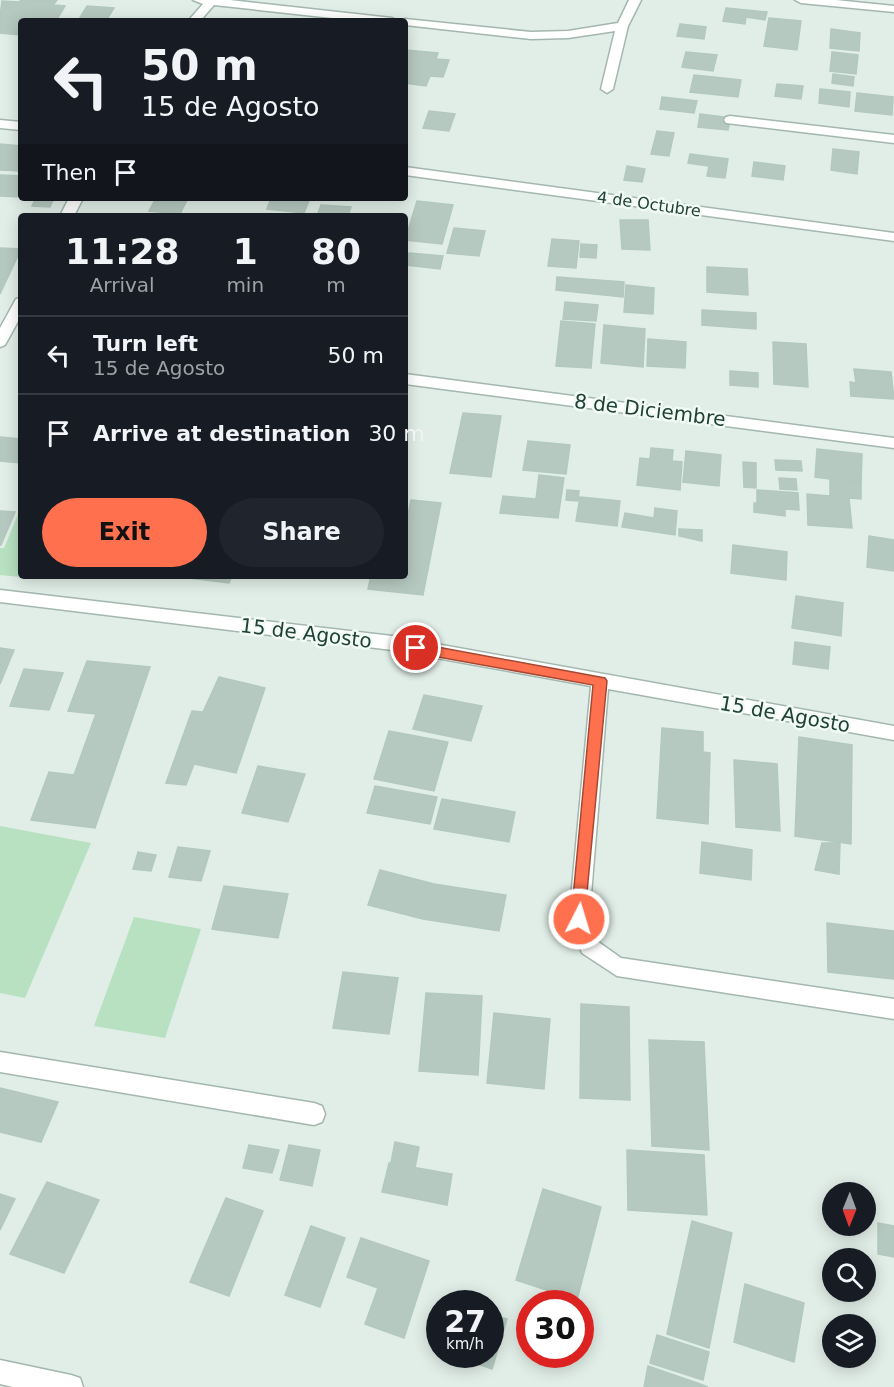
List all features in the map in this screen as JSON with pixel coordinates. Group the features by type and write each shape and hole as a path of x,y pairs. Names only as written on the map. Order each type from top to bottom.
{"street":[{"path":"607,88 622,26 635,0"},
{"path":"801,0 874,3 894,9"},
{"path":"196,18 205,1 364,18"},
{"path":"408,22 518,35 548,36 577,34 622,26"},
{"path":"730,120 894,140"},
{"path":"0,124 18,126"},
{"name":"4 de Octubre","path":"408,171 894,237"},
{"path":"2,336 18,307"},
{"path":"2,336 18,335"},
{"name":"8 de Diciembre","path":"408,379 894,443"},
{"name":"15 de Agosto","path":"0,596 392,644 894,733"},
{"path":"600,681 579,919 589,947 617,967 894,1009"},
{"path":"0,1062 314,1114"},
{"path":"1,1375 71,1387"}],"green space":[{"path":"18,514 18,577 0,575 0,548 4,548"},
{"path":"0,826 91,843 25,998 0,993"},
{"path":"134,917 201,929 165,1038 94,1026"}],"building":[{"path":"21,0 57,0 53,5 65,6 58,18 0,17 2,1 19,2"},
{"path":"87,6 114,8 108,18 80,18"},
{"path":"726,8 767,12 765,20 746,17 745,24 723,21"},
{"path":"0,18 18,20 18,35 0,33"},
{"path":"769,18 801,21 797,50 764,46"},
{"path":"680,24 706,27 704,39 677,36"},
{"path":"831,29 860,33 859,51 830,48"},
{"path":"408,50 438,53 436,59 449,60 443,77 430,76 426,86 408,83"},
{"path":"686,52 717,55 713,71 682,67"},
{"path":"832,52 858,55 856,74 830,71"},
{"path":"833,74 854,77 853,86 832,83"},
{"path":"694,75 741,80 738,97 690,92"},
{"path":"777,84 803,86 801,99 775,96"},
{"path":"820,89 850,92 849,107 819,103"},
{"path":"857,93 893,97 892,115 855,111"},
{"path":"662,97 697,101 694,113 660,109"},
{"path":"429,111 455,114 449,131 423,128"},
{"path":"700,114 731,118 728,130 698,127"},
{"path":"657,131 674,133 669,156 651,154"},
{"path":"0,144 18,146 18,171 0,170"},
{"path":"833,149 859,152 857,174 831,170"},
{"path":"690,154 728,159 725,178 707,176 709,166 688,163"},
{"path":"754,162 785,166 783,180 752,176"},
{"path":"627,166 645,169 642,182 624,180"},
{"path":"0,175 18,176 18,197 0,196"},
{"path":"34,201 53,201 50,207 32,206"},
{"path":"154,201 186,201 180,213 149,211"},
{"path":"270,201 309,201 304,213 267,209"},
{"path":"417,201 453,205 442,244 408,240 408,230"},
{"path":"321,205 351,207 349,213 318,213"},
{"path":"620,220 648,220 650,250 622,249"},
{"path":"454,228 485,231 479,256 447,253"},
{"path":"552,239 579,241 576,268 548,266"},
{"path":"581,244 597,245 596,258 580,257"},
{"path":"0,248 18,249 18,255 0,294"},
{"path":"409,253 443,256 440,269 408,265"},
{"path":"707,267 747,269 748,295 707,292"},
{"path":"557,277 624,282 623,297 556,290"},
{"path":"626,285 654,288 653,314 624,312"},
{"path":"565,302 598,305 596,321 563,319"},
{"path":"702,310 756,313 756,329 702,325"},
{"path":"561,321 595,324 591,368 556,366"},
{"path":"604,325 645,329 643,367 601,363"},
{"path":"648,339 686,342 685,368 647,366"},
{"path":"773,342 806,344 808,387 774,384"},
{"path":"854,369 891,372 894,399 851,396 850,382 856,383"},
{"path":"730,371 758,373 758,387 730,385"},
{"path":"463,413 501,416 491,477 450,473"},
{"path":"0,437 18,439 18,463 0,461"},
{"path":"528,441 570,445 566,474 523,470"},
{"path":"651,448 673,450 672,461 682,462 680,490 637,485 640,458 650,459"},
{"path":"817,449 862,454 861,483 815,477"},
{"path":"686,451 721,455 719,486 683,482"},
{"path":"775,460 801,461 802,471 776,470"},
{"path":"743,462 756,463 756,488 744,487"},
{"path":"539,475 564,478 558,518 500,513 503,496 536,499"},
{"path":"779,478 796,479 797,490 780,489"},
{"path":"830,479 861,482 861,499 849,498 852,528 808,525 807,494 830,496"},
{"path":"567,490 579,491 578,501 566,500"},
{"path":"757,490 798,493 799,510 785,509 785,516 754,512"},
{"path":"580,497 620,501 617,526 576,521"},
{"path":"411,500 441,503 423,595 368,589 370,579 408,579 408,514"},
{"path":"655,508 677,511 675,535 622,527 625,513 654,518"},
{"path":"0,511 15,512 1,545 0,545"},
{"path":"679,529 702,530 702,541 679,536"},
{"path":"869,536 894,540 894,571 867,567"},
{"path":"733,545 787,552 786,580 731,573"},
{"path":"197,579 231,579 229,583"},
{"path":"796,596 843,603 841,636 792,628"},
{"path":"795,642 830,647 828,669 793,664"},
{"path":"0,648 14,650 0,684"},
{"path":"87,661 150,667 95,828 31,820 49,772 74,775 96,714 68,711"},
{"path":"24,669 63,673 49,710 10,706"},
{"path":"219,677 265,688 236,773 194,764 186,785 166,783 192,711 203,712"},
{"path":"424,695 482,706 471,741 413,729"},
{"path":"662,728 703,732 703,752 710,753 708,824 657,818"},
{"path":"389,731 448,742 434,791 374,779"},
{"path":"799,737 852,745 851,844 795,836"},
{"path":"734,760 777,764 780,831 736,827"},
{"path":"258,766 305,774 288,822 242,813"},
{"path":"375,786 437,797 430,824 367,813"},
{"path":"442,799 515,812 509,842 434,829"},
{"path":"702,842 752,850 751,880 700,873"},
{"path":"822,843 840,843 839,874 815,870"},
{"path":"178,847 210,851 201,881 169,877"},
{"path":"138,852 156,855 151,871 133,869"},
{"path":"380,870 434,884 506,895 499,931 423,919 368,905"},
{"path":"224,886 288,894 278,938 212,929"},
{"path":"827,923 894,931 894,979 828,972"},
{"path":"343,972 398,978 389,1034 333,1028"},
{"path":"426,993 482,996 478,1075 419,1071"},
{"path":"581,1004 629,1007 630,1100 580,1098"},
{"path":"494,1013 550,1019 544,1089 487,1083"},
{"path":"649,1040 704,1042 709,1150 652,1146"},
{"path":"0,1088 58,1102 41,1142 0,1132"},
{"path":"395,1142 419,1147 414,1173 390,1168"},
{"path":"249,1145 279,1150 272,1173 243,1168"},
{"path":"289,1145 320,1150 312,1186 280,1180"},
{"path":"627,1150 704,1155 707,1215 628,1210"},
{"path":"389,1163 452,1174 447,1205 382,1192"},
{"path":"47,1182 99,1200 64,1273 10,1254"},
{"path":"543,1189 601,1207 580,1290 546,1290 516,1280"},
{"path":"0,1194 15,1199 0,1230"},
{"path":"226,1198 263,1211 229,1296 190,1282"},
{"path":"692,1221 732,1233 709,1348 667,1334"},
{"path":"878,1223 894,1226 894,1257 878,1254"},
{"path":"311,1226 345,1238 320,1307 285,1295"},
{"path":"361,1238 429,1261 404,1338 365,1324 378,1288 347,1277"},
{"path":"745,1284 804,1303 794,1362 734,1342"},
{"path":"657,1335 709,1352 703,1380 650,1363"},
{"path":"648,1366 700,1384 708,1387 644,1387"}],"route":[{"path":"416,648 600,681 579,919"}]}
